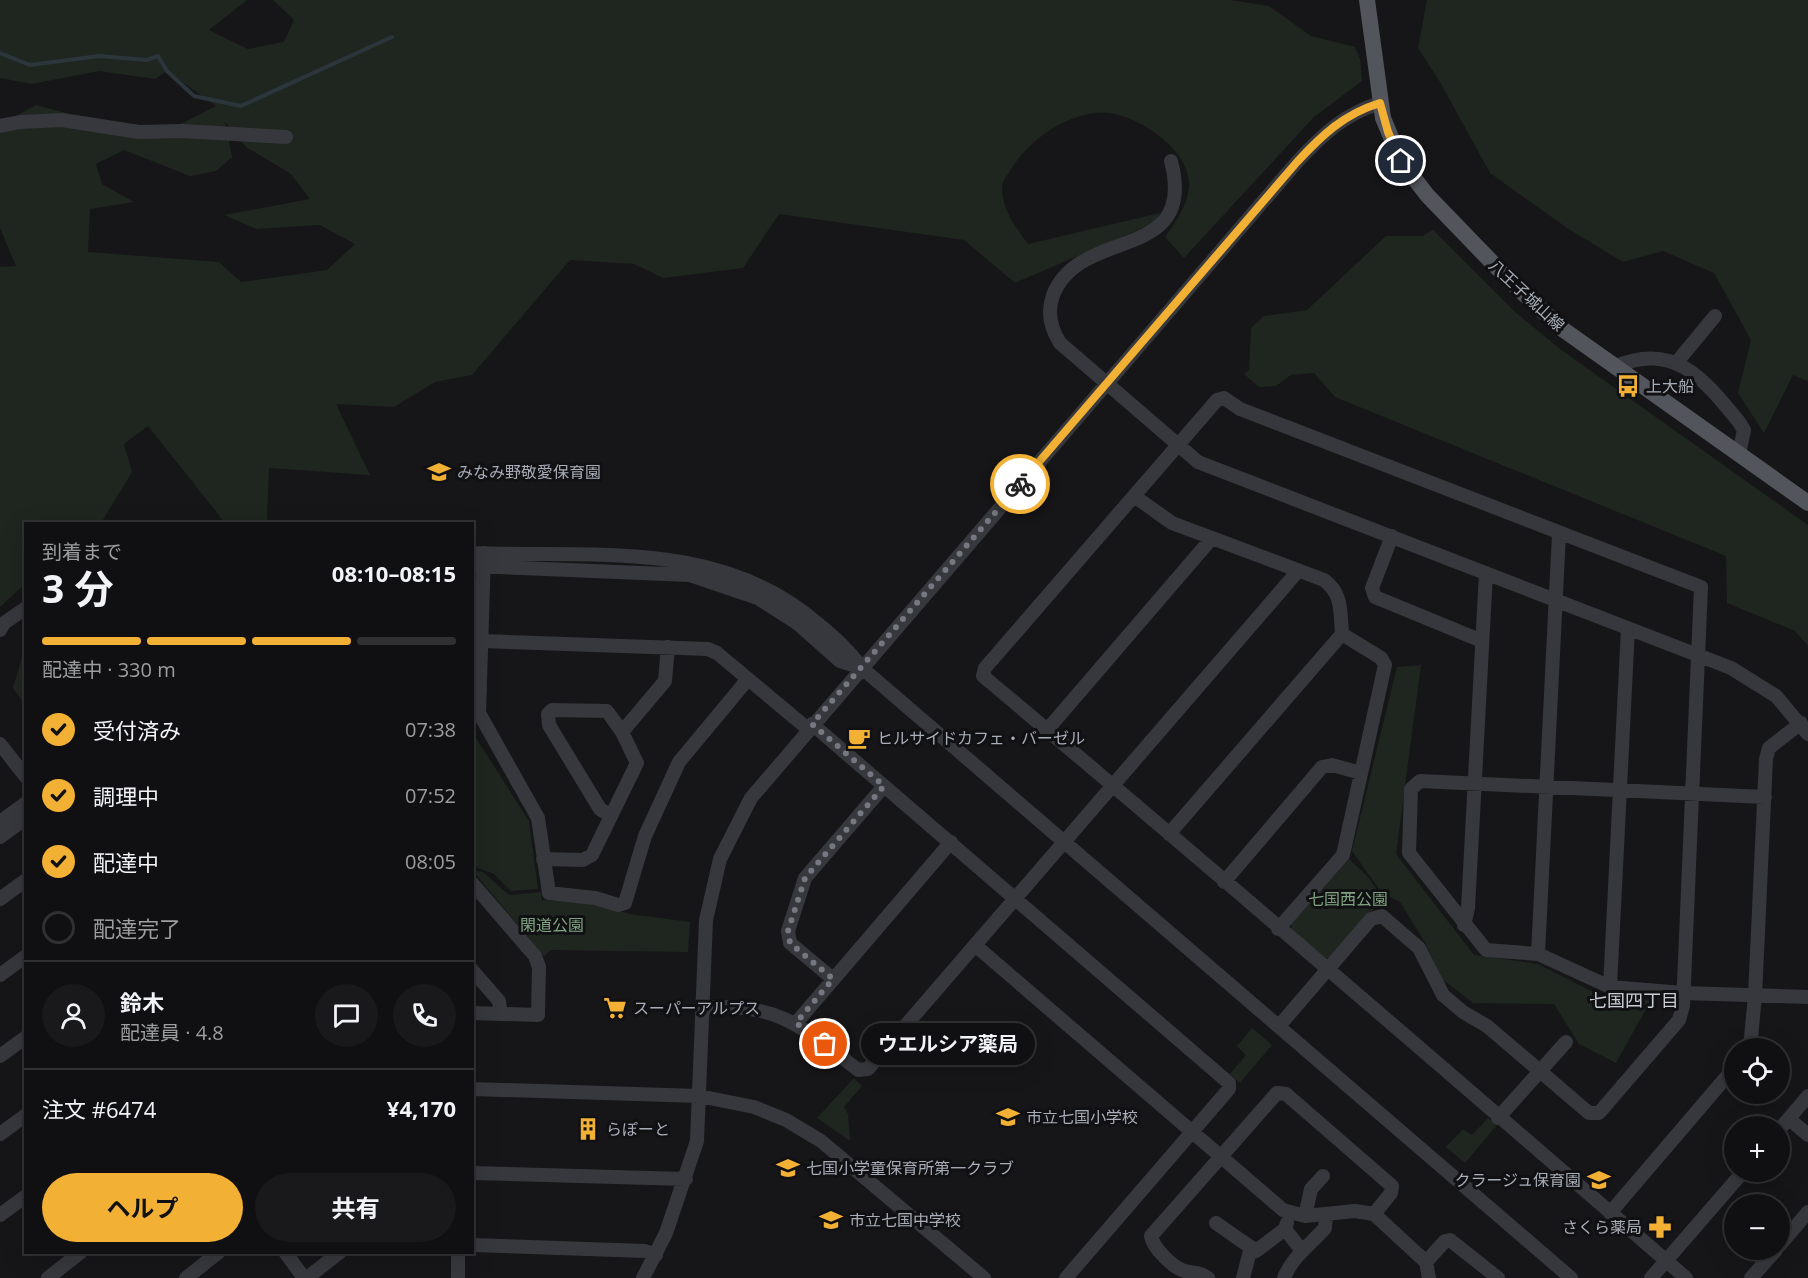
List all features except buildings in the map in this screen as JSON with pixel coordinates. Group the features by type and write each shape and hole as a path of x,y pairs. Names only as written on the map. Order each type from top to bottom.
{"main road":[{"name":"八王子城山線","path":"1367,0 1380,103 1394,147 1412,178 1534,304 1614,367 1808,503"}],"street":[{"path":"644,1278 656,1255 686,1179 698,1134 706,920 720,859 751,798 1106,383 1322,135 1345,117 1380,103"},
{"path":"0,126 20,122 62,120 139,132 182,131 286,137"},
{"path":"1171,161 1177,180 1176,196 1166,219 1156,230 1068,270 1051,301 1052,328 1060,343 1178,445 1207,466 1699,654 1761,685 1776,696 1804,728 1769,748 1766,759 1751,1038"},
{"path":"1677,362 1715,316"},
{"path":"1614,367 1635,358 1656,357 1677,362 1710,389 1739,422 1744,430 1739,454"},
{"path":"1279,1026 1328,971 1371,919 1382,916 1419,948 1443,995 1463,1012 1487,1026 1589,1113 1599,1113 1679,1020 1683,993 1701,587 1240,409 1224,398 1217,400 983,671 983,676 1169,834 1278,929 1328,971 1498,1118 1686,1278"},
{"path":"1134,496 1172,523 1324,580 1334,587 1340,599 1342,634 1169,834"},
{"path":"1538,954 1559,534"},
{"path":"1392,536 1372,588 1375,597 1482,640"},
{"path":"1047,730 1212,538"},
{"path":"748,679 679,762 645,836 624,904 549,893 536,813 479,713 483,640 478,560 690,575 758,598 797,623 840,661 862,668 1571,1278"},
{"path":"701,1008 727,1006 752,1009 796,1023 858,1070 868,1069 1114,787 1298,571"},
{"path":"1464,925 1468,908 1476,782 1486,573"},
{"path":"0,630 4,623 24,609"},
{"path":"1610,987 1628,628"},
{"path":"1278,929 1342,855 1385,665 1381,658 1342,634"},
{"path":"483,640 699,648 717,653 884,786 1229,1083 1229,1089 1066,1278"},
{"path":"622,732 664,681 668,647"},
{"path":"543,859 590,857 611,816 637,762 612,715 603,710 558,709 548,714 549,725 600,809 611,816"},
{"path":"0,744 24,774"},
{"path":"1224,882 1322,767 1332,765 1361,773"},
{"path":"1765,797 1420,781 1411,789 1409,852 1464,925 1486,950 1538,954 1610,987 1683,993 1808,997"},
{"path":"833,979 790,943 788,931 805,878 884,786"},
{"path":"0,822 24,804"},
{"path":"0,837 24,819"},
{"path":"796,1023 951,843"},
{"path":"0,899 24,881"},
{"path":"474,885 535,956 539,967 538,1015 474,1013"},
{"path":"976,946 1283,1210 1305,1216 1355,1211 1374,1214 1426,1262 1429,1278"},
{"path":"0,975 24,957"},
{"path":"474,972 499,1001 501,1014"},
{"path":"0,1056 24,1038"},
{"path":"1498,1118 1566,1042"},
{"path":"1610,1213 1724,1080"},
{"path":"474,1089 699,1096 754,1107 786,1120 821,1141 984,1278"},
{"path":"1208,1278 1200,1272 1183,1271 1153,1245 1151,1236 1273,1096 1286,1094 1392,1186 1391,1193 1374,1214"},
{"path":"1790,1118 1808,1096"},
{"path":"0,1134 24,1116"},
{"path":"1790,1120 1808,1135"},
{"path":"474,1173 686,1179"},
{"path":"1305,1216 1311,1189 1323,1176"},
{"path":"1651,1278 1734,1182"},
{"path":"2,1209 24,1197"},
{"path":"1216,1222 1256,1251 1285,1229 1291,1212"},
{"path":"1790,1233 1808,1212"},
{"path":"1284,1278 1302,1251 1324,1228 1326,1214"},
{"path":"1285,1229 1302,1251"},
{"path":"1426,1262 1445,1241 1450,1240 1498,1278"},
{"path":"474,1245 645,1251 656,1255"},
{"path":"1242,1278 1251,1247"},
{"path":"48,1278 78,1254"},
{"path":"186,1278 216,1254"},
{"path":"287,1254 306,1278 337,1254"},
{"path":"458,1254 458,1278"},
{"path":"1751,1278 1767,1260"}],"green space":[{"path":"0,0 247,0 209,30 248,49 284,42 294,20 273,0 1230,0 1269,6 1311,36 1355,47 1360,59 1362,81 1314,117 1184,258 1165,237 1180,214 1188,195 1188,173 1181,159 1157,134 1141,124 1109,113 1095,113 1082,115 1058,125 1035,141 1017,160 1002,187 1004,203 1014,224 1028,244 1160,213 1154,223 1015,283 964,240 779,214 743,268 663,278 634,264 570,260 472,375 435,382 394,407 336,404 370,475 269,468 267,521 224,522 148,426 124,444 132,472 102,522 24,522 24,585 0,607 0,267 16,266 0,228 0,125 36,105 155,137 216,106 167,71 155,79 99,71 32,84 0,78","holes":["225,122 246,147 291,174 310,199 224,215 256,229 320,225 355,244 327,270 241,282 219,262 88,252 90,209 134,202 102,184 96,164 124,150 190,176 216,171 232,157"]},
{"path":"1427,0 1808,0 1808,381 1793,375 1764,433 1738,393 1751,340 1714,273 1663,251 1623,262 1567,228 1490,173 1440,82 1418,48"},
{"path":"1433,230 1514,311 1560,349 1808,525 1808,646 1795,631 1727,603 1726,556 1335,397 1314,373 1291,375 1276,386 1259,387 1244,374 1249,370 1251,328 1264,316 1307,310 1386,236 1422,236"},
{"path":"24,650 24,704 13,688"},
{"path":"1421,665 1396,854 1474,955 1538,964 1613,1002 1651,1000 1616,1063 1579,1044 1554,1004 1473,1003 1442,979 1426,944 1400,902 1381,892 1352,851 1397,667"},
{"path":"474,735 529,821 538,889 511,891 494,874 474,866"},
{"name":"七国西公園","path":"1349,859 1369,878 1379,893 1377,905 1330,958 1323,958 1292,931 1291,924"},
{"name":"閑道公園","path":"474,870 483,872 509,895 541,892 542,900 586,902 630,914 690,922 688,952 551,950 544,956"},
{"path":"1252,1028 1272,1045 1240,1083 1230,1074 1246,1055 1237,1046"},
{"path":"854,1078 862,1086 844,1107 848,1114 850,1141 817,1118"},
{"path":"1488,1118 1497,1125 1465,1163 1446,1147 1463,1129 1472,1135"}],"waterway":[{"path":"0,53 30,65 99,56 147,60 158,56 167,71 194,96 241,106 392,37"}],"way so far":[{"path":"825,1044 796,1023 833,979 790,943 787,936 788,931 805,878 884,786 812,724 1020,484"}],"place":[{"name":"上大船","path":"1628,386"},
{"name":"みなみ野敬愛保育園","path":"439,472"},
{"name":"ヒルサイドカフェ・バーゼル","path":"859,738"},
{"name":"スーパーアルプス","path":"615,1008"},
{"name":"ウエルシア薬局","path":"825,1044"},
{"name":"市立七国小学校","path":"1008,1117"},
{"name":"らぽーと","path":"588,1129"},
{"name":"七国小学童保育所第一クラブ","path":"788,1168"},
{"name":"クラージュ保育園","path":"1599,1180"},
{"name":"市立七国中学校","path":"831,1220"},
{"name":"さくら薬局","path":"1660,1227"}],"district":[{"name":"七国四丁目","path":"1634,1000"}],"route":[{"path":"1020,484 1297,162 1332,126 1345,117 1380,103 1388,132 1401,161"}]}
